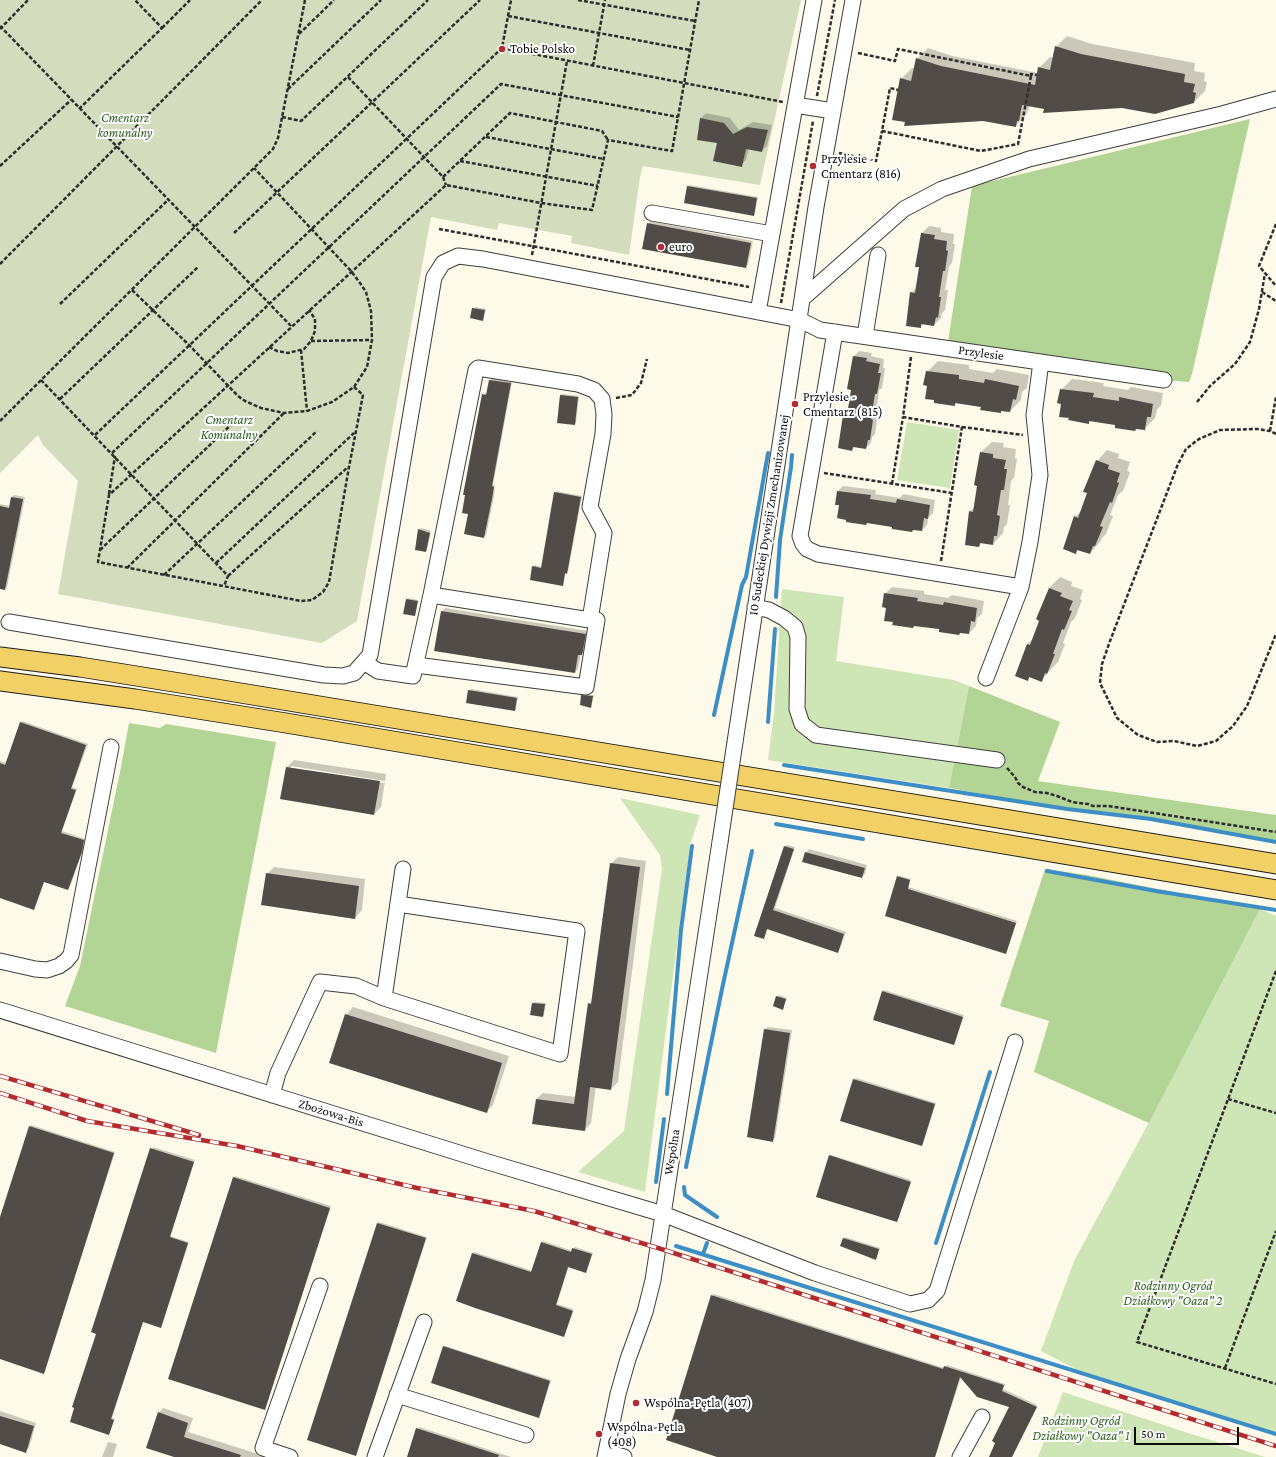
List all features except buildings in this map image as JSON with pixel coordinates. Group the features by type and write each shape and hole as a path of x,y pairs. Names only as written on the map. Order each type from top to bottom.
{"main road":[{"path":"0,657 180,682 1276,864"},
{"path":"0,681 135,699 286,723 1276,890"}],"street":[{"path":"758,312 814,0"},
{"name":"10 Sudeckiej Dywizji Zmechanizowanej","path":"720,842 819,190 853,0"},
{"path":"802,299 904,209 942,189 1029,159 1222,114 1276,99"},
{"path":"795,105 833,111"},
{"path":"652,213 772,234"},
{"path":"865,336 878,255"},
{"name":"Przylesie","path":"364,662 370,655 434,277 443,263 458,256 483,258 800,320 820,330 1164,380"},
{"path":"835,332 800,536 802,544 807,549 818,554 1021,587"},
{"path":"986,678 1021,587 1026,566 1038,495 1040,468 1034,424 1034,410 1041,362"},
{"path":"9,622 324,676 343,676 354,673 364,662 378,670 413,676 431,595 476,370 478,368 578,384 594,390 602,399 604,414 603,434 590,507 604,532 590,620"},
{"path":"416,665 586,687 597,620 431,595"},
{"path":"755,606 784,618 795,627 798,637 797,709 802,724 816,735 997,760"},
{"path":"0,961 35,969 47,970 59,966 71,955 111,747"},
{"name":"Wspólna","path":"606,1454 623,1374 649,1297 720,842"},
{"path":"384,998 403,869"},
{"path":"272,1094 278,1073 320,982 356,986 384,998 560,1054 577,931 398,904"},
{"name":"Zbożowa-Bis","path":"0,1010 488,1162 663,1214 815,1273 910,1304 928,1300 937,1291 1015,1042"},
{"path":"290,1457 263,1448 320,1286"},
{"path":"375,1457 424,1322"},
{"path":"397,1395 526,1435"},
{"path":"960,1457 982,1417"},
{"path":"606,1454 624,1457"}],"path":[{"path":"28,0 0,27 196,226 291,326"},
{"path":"135,0 162,28"},
{"path":"79,108 190,0"},
{"path":"0,264 118,147 262,0"},
{"path":"0,421 273,149 278,138 305,0"},
{"path":"299,34 334,0"},
{"path":"288,89 381,0"},
{"path":"282,117 301,121 428,0"},
{"path":"234,233 480,0"},
{"path":"95,435 502,48 511,0"},
{"path":"578,0 695,21"},
{"path":"593,66 605,0"},
{"path":"608,140 672,151 699,0"},
{"path":"780,308 835,0"},
{"path":"508,16 690,50"},
{"path":"502,48 795,105"},
{"path":"857,53 895,61 898,49 1031,76 1031,74 1037,75"},
{"path":"530,268 567,61"},
{"path":"882,131 981,151 1018,144 1031,76"},
{"path":"348,77 443,177 446,185"},
{"path":"112,453 501,84 678,116"},
{"path":"833,152 876,161 890,88 898,90"},
{"path":"0,166 71,100"},
{"path":"443,177 510,113 602,131 608,140 592,210 541,203 446,185"},
{"path":"485,137 604,159"},
{"path":"460,161 598,186"},
{"path":"132,290 189,345 227,385 245,401 261,408 284,413 307,411 332,402 354,387 367,367 372,340 372,319 369,302 360,283 351,271 254,168"},
{"path":"108,495 446,185"},
{"path":"60,304 169,199"},
{"path":"1276,224 1259,266 1276,286"},
{"path":"439,229 783,292"},
{"path":"60,399 198,267"},
{"path":"1197,402 1210,386 1234,364 1250,342 1265,273"},
{"path":"1262,292 1276,301"},
{"path":"269,347 277,351 288,353 301,350 311,341 316,331 316,325 315,319 309,310"},
{"path":"311,341 372,340"},
{"path":"892,484 913,344"},
{"path":"301,350 307,411"},
{"path":"602,399 632,395 641,383 647,359"},
{"path":"41,380 228,576"},
{"path":"115,456 98,562 301,601 312,600 323,592 329,582 355,432 363,395 354,387"},
{"path":"1270,431 1276,397"},
{"path":"127,568 284,413"},
{"path":"903,417 1036,437"},
{"path":"100,550 237,419"},
{"path":"939,574 962,427"},
{"path":"1276,434 1270,431 1257,429 1220,430 1199,439 1186,449 1178,464 1110,641 1102,664 1100,683 1117,718 1138,735 1157,742 1174,741 1197,746 1216,741 1233,726 1247,706 1276,634"},
{"path":"164,575 317,431"},
{"path":"216,563 355,432"},
{"path":"224,586 228,576 349,467"},
{"path":"812,471 952,493"},
{"path":"997,760 1004,765 1015,777 1018,783 1024,787 1035,792 1052,794 1072,802 1093,806 1108,806 1276,832"},
{"path":"1276,971 1137,1342 1276,1384"},
{"path":"1228,1099 1276,1113"},
{"path":"1225,1368 1276,1231"}],"green space":[{"name":"Cmentarz Komunalny","path":"0,0 801,0 760,185 643,166 640,177 629,255 571,243 572,236 499,223 497,230 431,217 357,621 322,643 58,594 78,481 43,445 38,435 0,473"},
{"path":"1250,119 1189,382 1164,380 947,348 972,186"},
{"path":"907,422 959,430 950,488 897,480"},
{"path":"782,589 844,597 836,661 954,680 969,686 949,788 768,760 774,713"},
{"path":"969,686 1060,722 1038,781 1276,815 1276,843 1101,812 1026,802 949,788"},
{"path":"129,723 160,728 166,724 276,742 216,1053 65,1006 80,966"},
{"path":"620,798 700,815 690,845 645,1192 578,1172 624,1131 662,869 660,855"},
{"path":"1045,869 1087,875 1260,909 1149,1123 1034,1072 1049,1021 1000,1006"},
{"name":"Rodzinny Ogród Działkowy \"Oaza\" 2","path":"1260,909 1276,916 1276,1433 1091,1377 1041,1351 1074,1261 1155,1111"},
{"name":"Rodzinny Ogród Działkowy \"Oaza\" 1","path":"1063,1392 1182,1431 1265,1457 1038,1457"}],"waterway":[{"path":"714,715 742,585 746,577 768,453"},
{"path":"776,597 780,540 792,455"},
{"path":"768,722 775,629"},
{"path":"784,765 1067,809 1151,819 1276,842"},
{"path":"776,824 863,839"},
{"path":"667,1094 681,930 692,846"},
{"path":"686,1167 752,851"},
{"path":"1047,871 1156,891 1276,910"},
{"path":"936,1243 990,1072"},
{"path":"656,1182 664,1119"},
{"path":"684,1187 685,1195 717,1217"},
{"path":"703,1254 707,1243"},
{"path":"676,1246 1276,1434"}],"railway":[{"path":"0,1076 199,1135"},
{"path":"0,1093 87,1121 237,1146 417,1188 534,1211 658,1248 1276,1446"}],"place":[{"name":"Tobie Polsko","path":"502,49"},
{"name":"Przylesie - Cmentarz (816)","path":"813,166"},
{"name":"euro","path":"661,247"},
{"name":"Przylesie - Cmentarz (815)","path":"795,404"},
{"name":"Wspólna-Pętla (407)","path":"636,1403"},
{"name":"Wspólna-Pętla (408)","path":"599,1434"}],"park label":[{"name":"Cmentarz komunalny","path":"125,126"}]}
